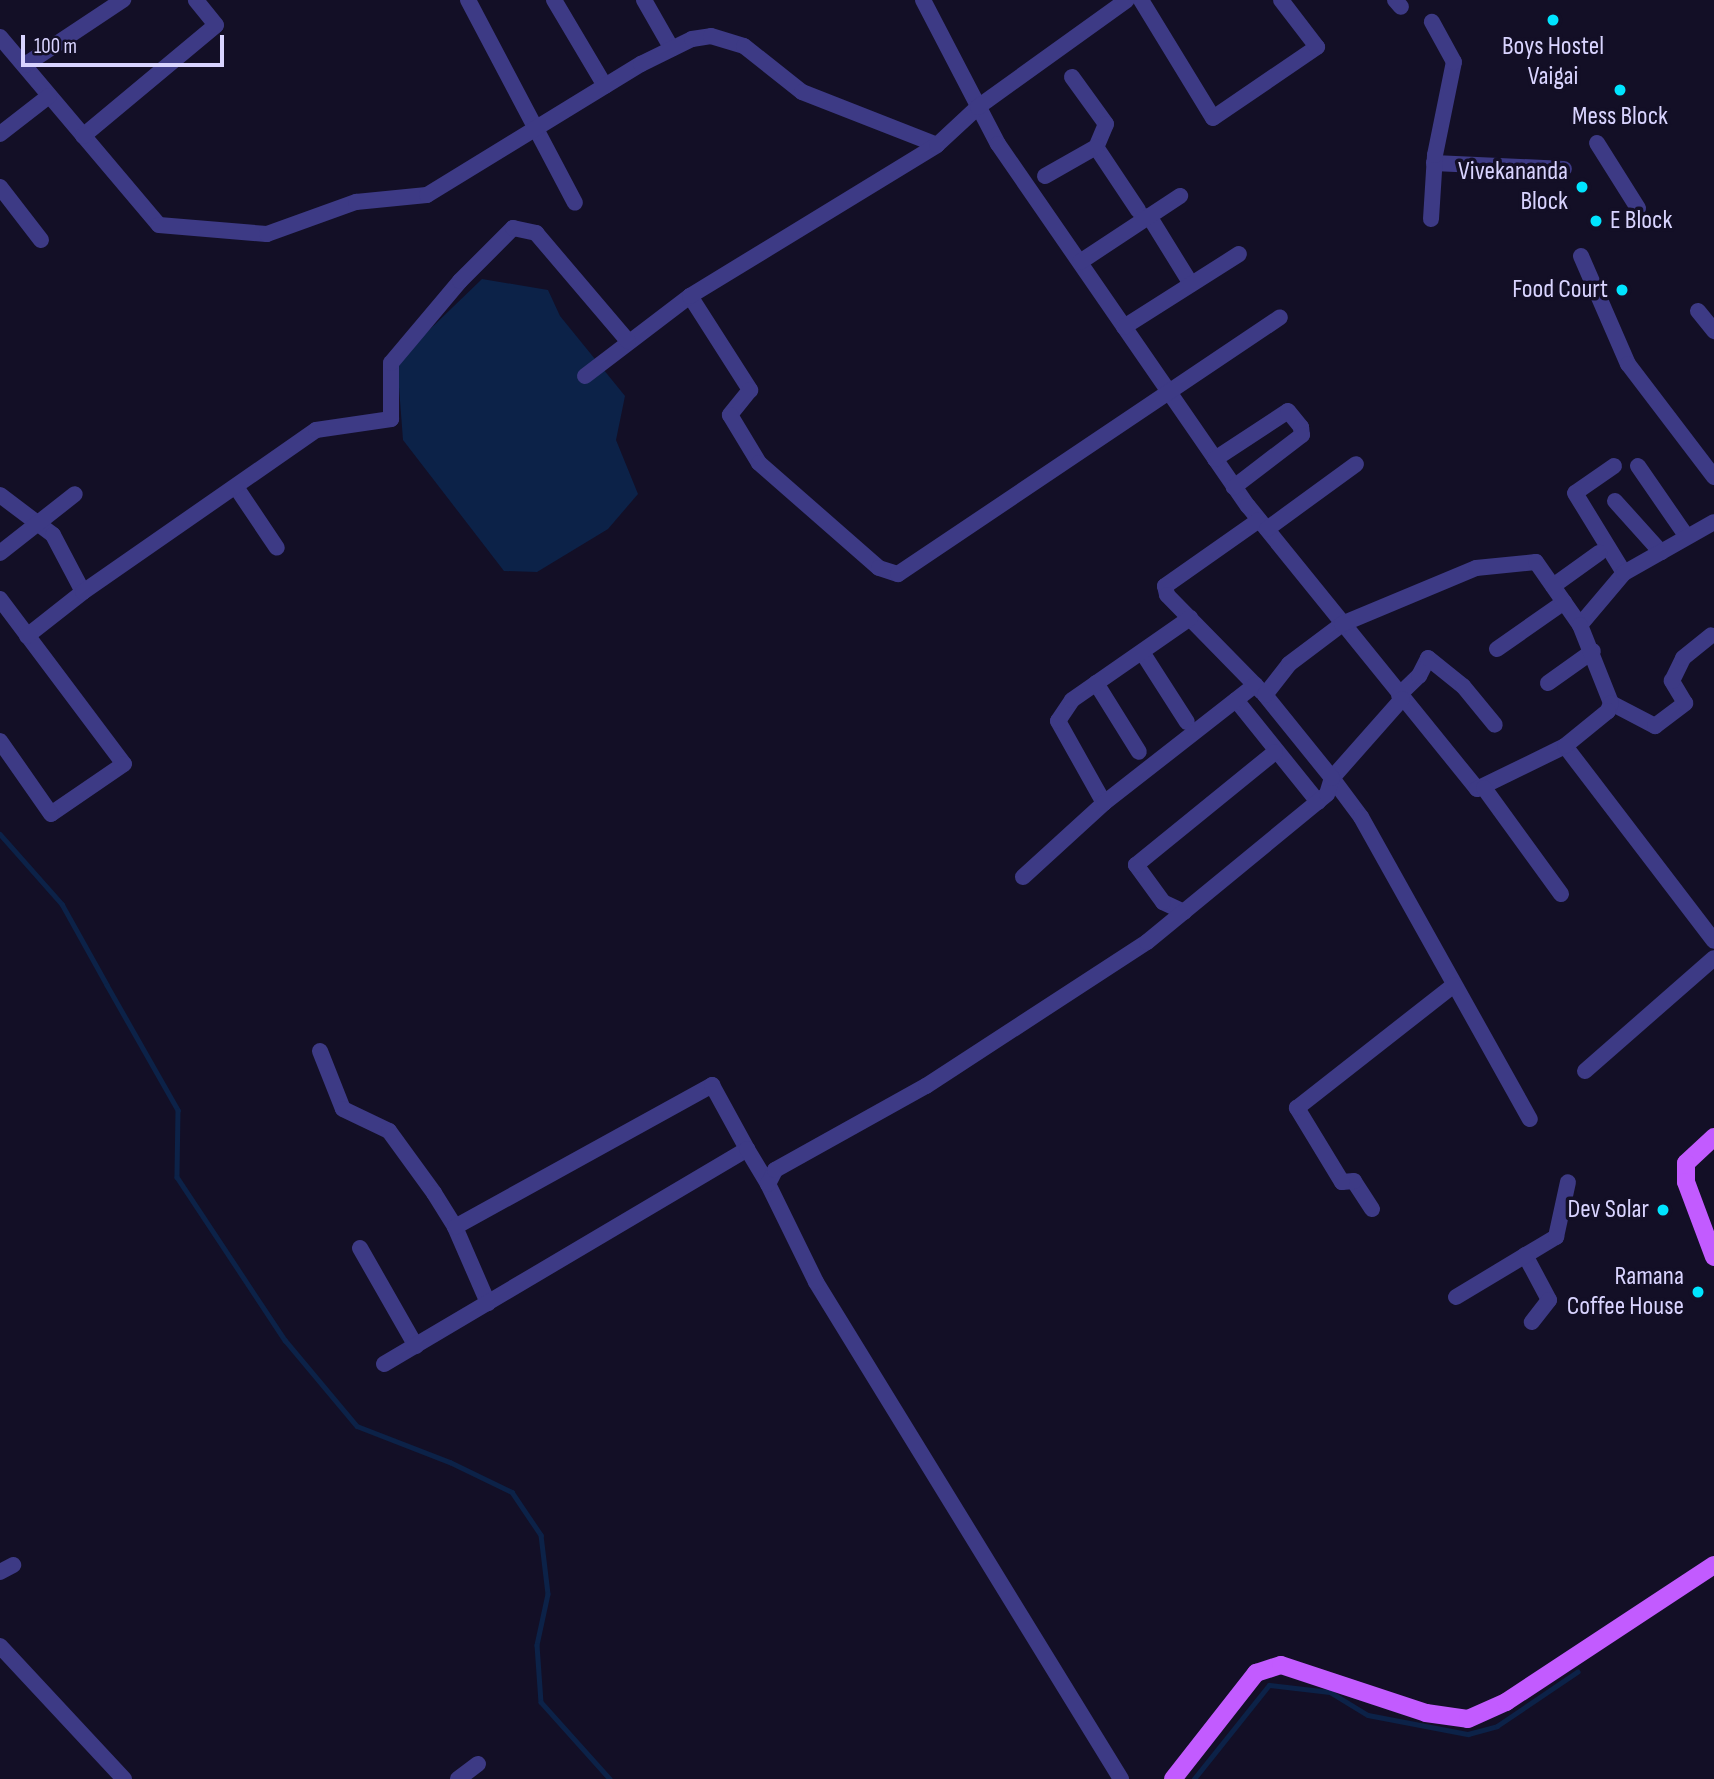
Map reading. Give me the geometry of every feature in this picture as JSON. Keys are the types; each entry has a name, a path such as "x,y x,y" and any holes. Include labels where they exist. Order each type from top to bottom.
{"main road":[{"path":"1714,1137 1686,1163 1686,1182 1714,1257"},
{"path":"1173,1779 1256,1673 1281,1665 1426,1713 1468,1719 1506,1702 1714,1565"}],"street":[{"path":"25,65 123,0"},
{"path":"83,135 216,26 196,0"},
{"path":"468,0 575,203"},
{"path":"554,0 605,86"},
{"path":"644,0 672,49"},
{"path":"941,0 925,5 978,107 1124,327 1263,524 1342,624 1477,789 1484,788 1565,747 1608,711 1611,703 1593,650 1580,625 1536,562 1476,568 1342,624 1260,690 1236,700 1104,803 1023,877"},
{"path":"585,376 690,296 937,145 978,107 1127,0"},
{"path":"1141,0 1213,118 1318,47 1281,0"},
{"path":"1431,219 1434,163 1454,62 1432,22"},
{"path":"0,37 159,225 267,234 356,202 427,195 605,86 692,39 731,40 802,92 937,145"},
{"path":"1045,176 1097,147 1106,124 1072,77"},
{"path":"0,134 49,96"},
{"path":"1597,143 1638,208"},
{"path":"1097,147 1191,284"},
{"path":"1434,163 1564,169"},
{"path":"0,187 41,240"},
{"path":"1080,262 1144,213 1180,196"},
{"path":"27,636 83,592 316,430 391,419 391,363 460,281 513,228 536,233 628,341"},
{"path":"1124,327 1239,254"},
{"path":"1581,256 1628,364 1714,477"},
{"path":"690,296 750,390 730,415 759,463 879,568 898,574 1280,317"},
{"path":"1698,311 1714,331"},
{"path":"1215,459 1287,411 1301,427 1302,435 1234,486"},
{"path":"1356,464 1165,586 1167,594 1260,690 1361,817 1530,1119"},
{"path":"1614,466 1575,494 1624,573"},
{"path":"1638,466 1687,537"},
{"path":"236,488 277,548"},
{"path":"0,553 75,494"},
{"path":"0,495 53,535 83,592"},
{"path":"1615,501 1661,552"},
{"path":"1580,625 1624,573 1714,522"},
{"path":"1553,586 1599,553"},
{"path":"0,598 124,764 51,814 0,741"},
{"path":"1497,649 1564,602"},
{"path":"1104,803 1058,721 1072,700 1190,618"},
{"path":"1611,703 1655,726 1685,703 1672,681 1683,658 1711,635"},
{"path":"1548,683 1593,650"},
{"path":"1142,652 1187,722"},
{"path":"768,1184 775,1170 926,1086 1147,942 1185,912 1327,794 1332,778 1419,676 1428,658 1463,686 1495,726"},
{"path":"1096,683 1139,752"},
{"path":"1236,700 1275,752 1318,802"},
{"path":"1565,747 1714,941"},
{"path":"1185,912 1163,902 1136,864 1275,752"},
{"path":"1484,788 1561,894"},
{"path":"1585,1071 1714,958"},
{"path":"1372,1209 1353,1181 1342,1182 1297,1108 1454,985"},
{"path":"320,1051 343,1109 389,1131 455,1227 488,1303"},
{"path":"455,1227 712,1085 768,1184 816,1282 1121,1779"},
{"path":"384,1364 747,1149"},
{"path":"1457,1297 1556,1237 1568,1182"},
{"path":"360,1248 415,1346"},
{"path":"1525,1255 1549,1300 1532,1322"},
{"path":"0,1647 124,1779"},
{"path":"458,1779 478,1764"}],"water":[{"path":"482,279 548,290 560,316 625,396 616,440 638,494 608,529 537,572 504,571 403,440 397,361"}],"waterway":[{"path":"0,834 62,904 178,1110 177,1177 285,1340 357,1426 450,1462 512,1492 541,1535 548,1594 537,1645 541,1702 610,1779"},
{"path":"1194,1779 1269,1685 1330,1692 1368,1715 1468,1734 1497,1726 1577,1672"}],"place":[{"name":"Boys Hostel Vaigai","path":"1553,20"},
{"name":"Mess Block","path":"1620,90"},
{"name":"Vivekananda Block","path":"1582,187"},
{"name":"E Block","path":"1596,221"},
{"name":"Food Court","path":"1622,290"},
{"name":"Dev Solar","path":"1663,1210"},
{"name":"Ramana Coffee House","path":"1698,1292"}]}
